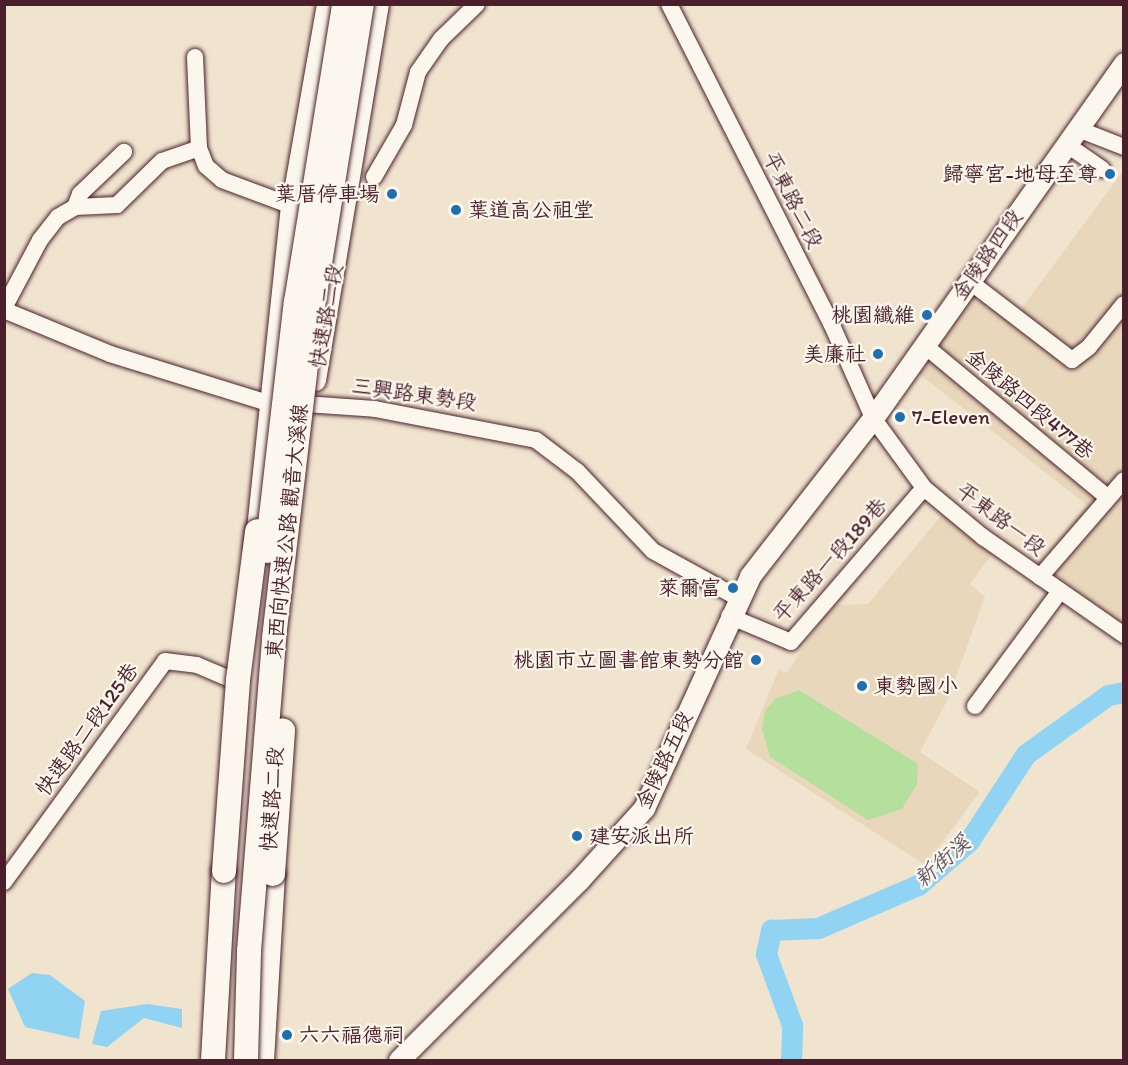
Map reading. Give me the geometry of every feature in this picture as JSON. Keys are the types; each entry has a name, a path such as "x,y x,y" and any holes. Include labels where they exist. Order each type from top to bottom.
{"highway":[{"name":"東西向快速公路 觀音大溪線","path":"246,1060 249,951 274,638 336,108 344,4"},
{"name":"東西向快速公路 觀音大溪線","path":"232,1060 254,677 294,314 336,108 362,4"},
{"path":"214,1060 224,871 238,680 293,244 336,108"},
{"path":"260,1060 290,619 345,164 336,108"}],"main road":[{"name":"快速路二段","path":"214,1060 221,1020 243,678 269,402 291,208 327,4"},
{"name":"快速路二段","path":"260,1060 255,1036 285,604 311,405 378,4"},
{"name":"金陵路四段","path":"873,418 1124,63"},
{"name":"金陵路五段","path":"399,1060 579,880 644,808 734,607 801,507 873,418"}],"street":[{"path":"374,177 404,124 418,72 441,39 477,4"},
{"name":"平東路二段","path":"669,4 831,322 873,418"},
{"path":"195,57 200,148 206,166 222,180 280,202"},
{"path":"1072,136 1124,147"},
{"path":"1072,136 1102,169"},
{"path":"4,309 40,240 58,217 75,207 117,205 162,161 200,148"},
{"path":"75,207 80,194 124,152"},
{"path":"969,281 1072,360 1089,347 1124,304"},
{"name":"三興路東勢段","path":"4,309 110,354 269,402 375,410 536,440 577,471 653,551 734,607"},
{"name":"金陵路四段477巷","path":"924,345 1108,498"},
{"name":"平東路一段","path":"873,418 924,488 1060,591 1120,628"},
{"path":"1040,576 1124,480"},
{"name":"平東路一段189巷","path":"734,607 791,642 924,488"},
{"path":"975,706 1060,591"},
{"name":"快速路二段125巷","path":"4,882 165,661 196,665 232,680"}],"shaded area":[{"path":"1123,171 1123,625 1038,562 1087,505 919,374 976,278 1021,309"},
{"name":"東勢國小","path":"944,512 993,553 970,584 985,597 948,699 920,752 980,792 925,865 746,749 779,669 787,673 831,605 868,604"}],"green space":[{"path":"799,690 918,764 917,784 902,809 868,820 770,757 762,729 765,711 775,699"}],"water":[{"path":"32,973 50,975 85,1001 79,1039 25,1027 8,989"},
{"path":"147,1004 182,1009 182,1028 144,1018 107,1047 92,1044 101,1011"}],"waterway":[{"name":"新街溪","path":"791,1060 792,1025 766,954 771,930 818,928 918,885 969,841 1026,754 1108,695 1124,692"}],"place":[{"name":"歸寧宮-地母至尊","path":"1110,174"},
{"name":"葉厝停車場","path":"392,194"},
{"name":"葉道高公祖堂","path":"456,210"},
{"name":"桃園纖維","path":"927,315"},
{"name":"美廉社","path":"878,354"},
{"name":"7-Eleven","path":"900,417"},
{"name":"萊爾富","path":"733,588"},
{"name":"桃園市立圖書館東勢分館","path":"756,660"},
{"name":"東勢國小","path":"862,686"},
{"name":"建安派出所","path":"577,836"},
{"name":"六六福德祠","path":"287,1035"}]}
